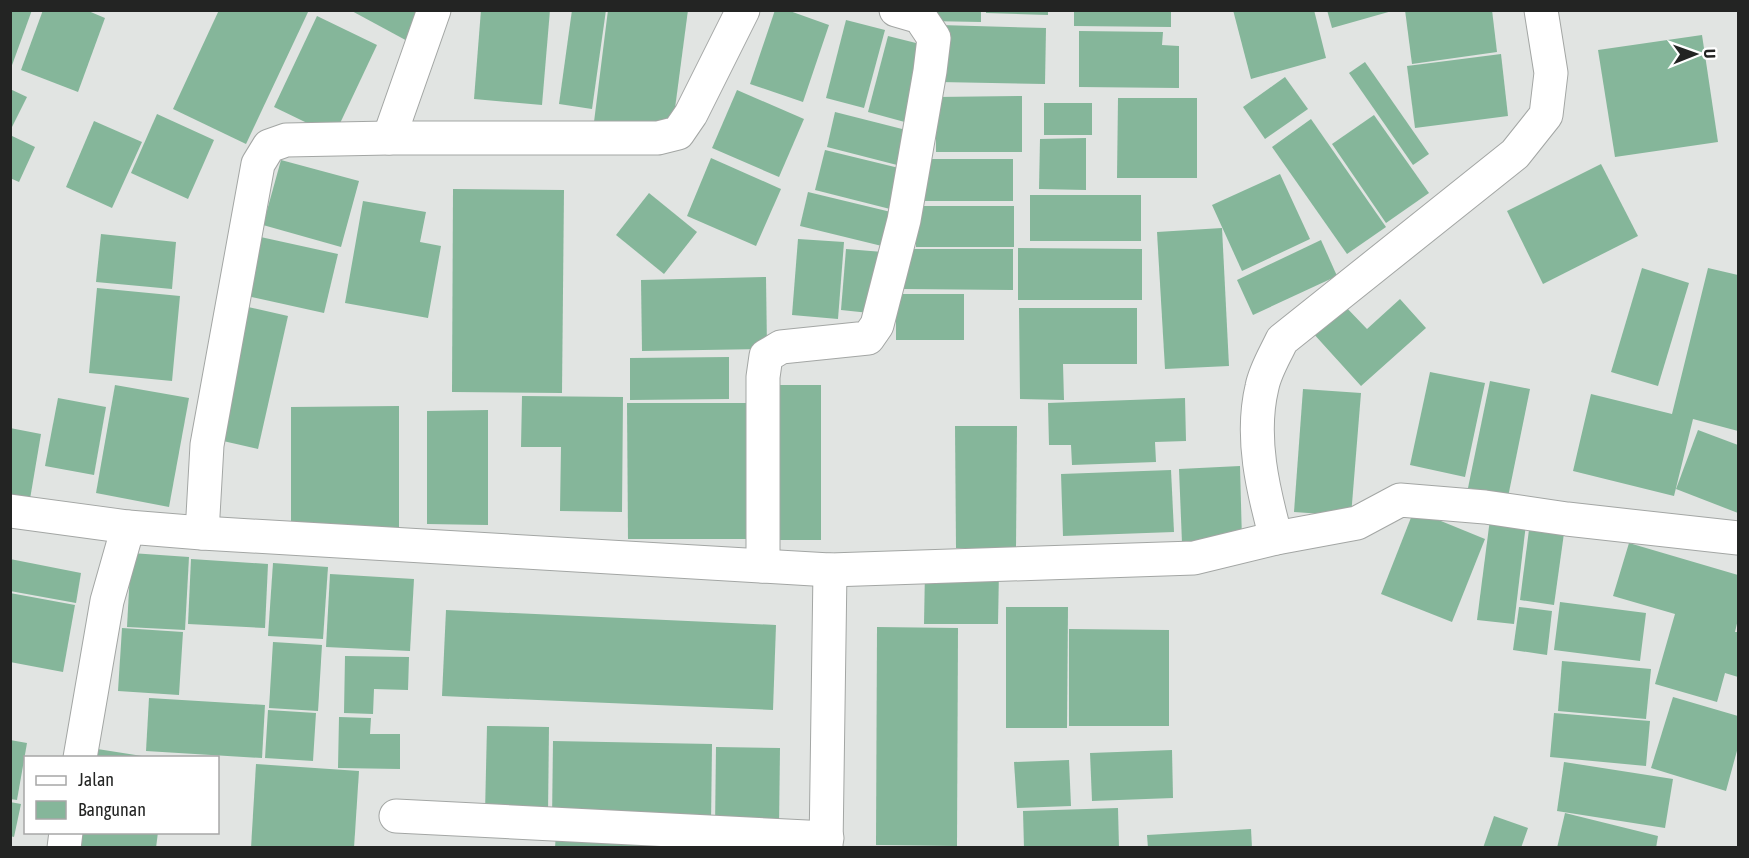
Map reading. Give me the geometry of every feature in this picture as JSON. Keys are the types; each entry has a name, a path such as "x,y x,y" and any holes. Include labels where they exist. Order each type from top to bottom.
{"street":[{"path":"389,138 434,10"},
{"path":"202,533 207,445 258,164 269,146 286,140 658,138 678,132 691,114 743,10"},
{"path":"763,566 763,377 766,356 781,347 867,338 877,325 904,220 934,38 920,17 896,10"},
{"path":"1276,538 1264,493 1256,421 1262,384 1282,340 1515,154 1540,123 1546,115 1551,73 1541,10"},
{"path":"10,511 128,527 202,533 830,570 1194,558 1276,538 1357,523 1400,500 1485,507 1567,519 1738,538"},
{"path":"80,756 107,601 128,527"},
{"path":"396,816 827,843 830,570"}],"building":[{"path":"10,10 32,10 11,68 10,68"},
{"path":"43,10 86,10 105,18 78,92 21,70"},
{"path":"219,10 309,10 246,144 173,109"},
{"path":"350,10 428,10 411,43"},
{"path":"481,10 550,10 542,105 474,99"},
{"path":"572,10 606,10 592,109 559,104"},
{"path":"608,10 688,10 672,131 594,122"},
{"path":"775,10 787,10 829,25 803,102 750,84"},
{"path":"927,10 981,10 981,22 927,21"},
{"path":"986,10 1048,10 1048,15 986,13"},
{"path":"1074,10 1171,10 1171,27 1074,26"},
{"path":"1233,10 1314,10 1326,58 1251,79"},
{"path":"1327,10 1391,10 1392,11 1332,28"},
{"path":"1405,10 1492,10 1497,52 1412,64"},
{"path":"317,16 377,45 334,136 274,107"},
{"path":"846,20 885,30 864,108 826,98"},
{"path":"940,25 1046,28 1045,84 939,82"},
{"path":"1079,31 1163,32 1162,45 1179,46 1179,88 1079,87"},
{"path":"1702,35 1718,142 1615,157 1598,50"},
{"path":"888,36 932,47 912,124 868,112"},
{"path":"1501,54 1508,116 1415,128 1407,66"},
{"path":"1365,62 1429,154 1413,165 1349,73"},
{"path":"1285,77 1308,109 1265,139 1243,107"},
{"path":"10,89 27,97 10,131"},
{"path":"737,90 804,119 779,177 712,148"},
{"path":"1022,96 1022,152 936,152 936,97"},
{"path":"1118,98 1197,98 1197,178 1117,178"},
{"path":"1044,103 1092,103 1092,135 1044,135"},
{"path":"835,112 910,131 901,166 827,147"},
{"path":"157,114 214,140 188,199 131,173"},
{"path":"1374,115 1429,193 1386,223 1332,144"},
{"path":"1311,119 1386,227 1347,254 1272,147"},
{"path":"94,121 142,142 112,208 66,187"},
{"path":"10,135 35,147 19,182 10,178"},
{"path":"1086,138 1086,190 1039,189 1040,139"},
{"path":"825,150 903,169 894,210 815,190"},
{"path":"711,158 781,189 756,246 687,216"},
{"path":"925,159 1013,159 1013,201 924,201"},
{"path":"281,160 359,181 341,247 263,225"},
{"path":"1601,164 1638,236 1543,284 1507,211"},
{"path":"1280,174 1310,239 1242,271 1212,205"},
{"path":"453,189 564,190 562,393 452,392"},
{"path":"808,192 895,213 886,247 800,226"},
{"path":"649,193 697,232 664,274 616,235"},
{"path":"1030,195 1141,195 1141,241 1030,241"},
{"path":"363,201 426,212 420,242 441,246 428,318 345,303"},
{"path":"916,206 1014,206 1014,247 916,247"},
{"path":"1222,228 1229,366 1165,369 1157,232"},
{"path":"101,234 176,242 172,289 96,282"},
{"path":"256,236 338,254 324,313 243,295"},
{"path":"798,239 844,242 838,319 792,315"},
{"path":"1321,240 1337,276 1253,315 1237,280"},
{"path":"1018,248 1142,249 1142,300 1018,300"},
{"path":"846,249 883,252 879,314 841,310"},
{"path":"903,249 1013,249 1013,290 903,289"},
{"path":"1642,268 1689,283 1658,386 1611,372"},
{"path":"1708,268 1738,275 1738,431 1693,419 1674,496 1573,471 1591,394 1672,414"},
{"path":"766,277 767,349 642,351 641,280"},
{"path":"97,288 180,296 172,381 89,373"},
{"path":"896,294 964,294 964,340 896,340"},
{"path":"1400,299 1426,328 1361,386 1312,332 1343,304 1367,329"},
{"path":"239,305 288,316 258,449 210,438"},
{"path":"1019,308 1137,308 1137,364 1063,364 1064,400 1020,399"},
{"path":"729,357 729,399 630,400 630,358"},
{"path":"1430,372 1485,383 1465,477 1410,465"},
{"path":"1490,381 1530,389 1508,497 1468,488"},
{"path":"115,385 189,398 169,507 96,493"},
{"path":"775,385 821,385 821,540 775,540"},
{"path":"1303,389 1361,393 1351,516 1294,512"},
{"path":"522,396 623,397 622,512 560,511 561,447 521,447"},
{"path":"58,398 106,407 94,475 45,466"},
{"path":"1185,398 1186,441 1155,442 1156,462 1072,465 1071,445 1049,445 1048,403"},
{"path":"627,403 754,403 754,539 628,539"},
{"path":"399,406 399,528 291,529 291,407"},
{"path":"488,410 488,525 427,524 427,411"},
{"path":"955,426 1017,426 1016,548 956,548"},
{"path":"10,428 41,434 30,499 10,496"},
{"path":"1698,430 1738,445 1738,513 1676,489"},
{"path":"1240,466 1242,541 1182,543 1179,469"},
{"path":"1171,470 1174,532 1063,536 1061,474"},
{"path":"1414,510 1485,539 1452,622 1381,594"},
{"path":"1490,519 1526,524 1514,624 1477,620"},
{"path":"1530,522 1565,526 1554,605 1520,600"},
{"path":"1629,543 1738,575 1738,619 1735,632 1738,632 1738,677 1725,673 1717,702 1655,684 1675,614 1613,596"},
{"path":"131,553 189,557 185,630 127,627"},
{"path":"10,559 81,573 76,603 10,591"},
{"path":"191,559 268,564 265,628 188,624"},
{"path":"273,563 328,567 323,639 268,636"},
{"path":"925,570 999,570 998,624 924,624"},
{"path":"330,574 414,579 410,651 326,647"},
{"path":"10,593 75,605 63,672 10,662"},
{"path":"1560,602 1646,613 1640,661 1554,650"},
{"path":"1006,607 1068,607 1067,728 1006,728"},
{"path":"1519,607 1552,611 1547,655 1513,650"},
{"path":"446,610 776,625 773,710 442,696"},
{"path":"877,627 958,628 957,846 876,845"},
{"path":"122,628 183,632 179,695 118,691"},
{"path":"1069,629 1169,630 1169,726 1069,726"},
{"path":"273,642 322,645 318,711 269,708"},
{"path":"345,656 409,657 408,690 374,689 373,714 344,713"},
{"path":"1562,661 1651,669 1646,719 1558,711"},
{"path":"1673,697 1738,716 1738,747 1726,791 1651,768"},
{"path":"149,698 265,705 262,758 146,751"},
{"path":"268,710 316,713 313,761 265,758"},
{"path":"1554,713 1650,721 1646,766 1550,757"},
{"path":"339,717 371,718 370,734 400,734 400,769 338,768"},
{"path":"487,726 549,727 548,814 485,813"},
{"path":"10,740 27,743 17,800 10,799"},
{"path":"553,741 712,744 711,825 552,822"},
{"path":"716,747 780,748 779,829 715,828"},
{"path":"91,748 142,756 90,756"},
{"path":"1172,750 1173,798 1092,801 1090,753"},
{"path":"1069,760 1071,806 1017,808 1014,762"},
{"path":"1564,762 1673,779 1665,828 1557,811"},
{"path":"256,764 359,771 354,848 251,848"},
{"path":"10,802 21,804 14,837 10,836"},
{"path":"1118,808 1119,848 1024,848 1023,811"},
{"path":"1565,813 1658,836 1656,848 1557,848"},
{"path":"1494,816 1528,828 1521,848 1483,848"},
{"path":"1251,829 1252,848 1148,848 1147,835"},
{"path":"556,833 698,848 555,848"},
{"path":"78,834 158,834 156,848 76,848"}]}
